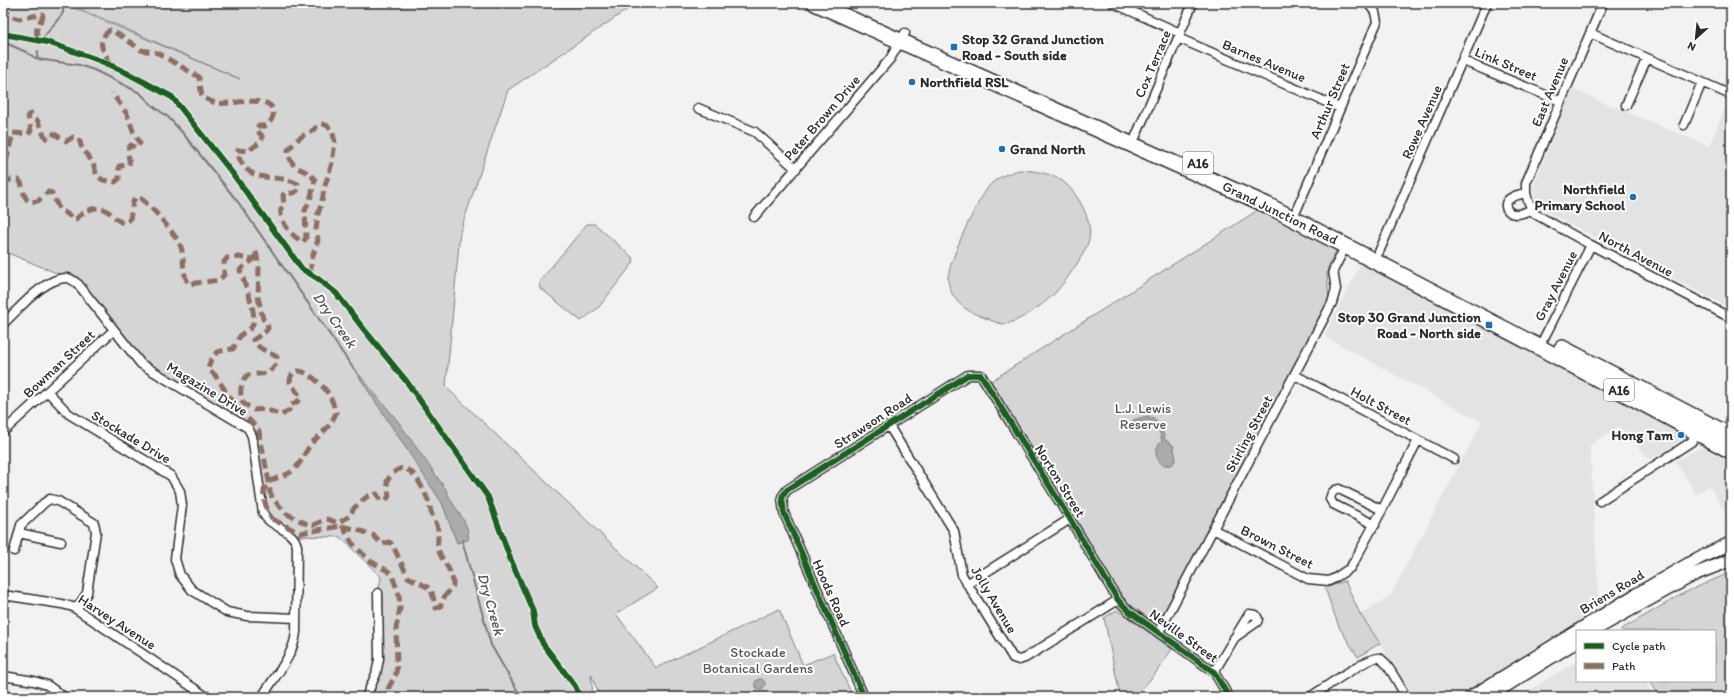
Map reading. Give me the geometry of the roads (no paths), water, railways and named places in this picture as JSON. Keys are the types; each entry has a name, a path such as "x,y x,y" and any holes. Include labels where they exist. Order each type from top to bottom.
{"highway":[{"name":"Grand Junction Road","path":"815,3 903,37 1134,140 1297,209 1348,241 1380,252 1430,284"},
{"name":"Grand Junction Road","path":"839,3 903,37"},
{"name":"Grand Junction Road","path":"1134,140 1267,205 1348,241 1701,427 1731,451"},
{"name":"Grand Junction Road","path":"1701,427 1731,436"}],"main road":[{"name":"Briens Road","path":"1578,630 1699,558 1731,543"},
{"name":"Briens Road","path":"1594,630 1695,574 1731,560"},
{"name":"Briens Road","path":"1471,697 1576,631"},
{"path":"1488,697 1576,642"}],"street":[{"name":"Barnes Avenue","path":"1113,3 1179,36 1340,108"},
{"name":"Cox Terrace","path":"1134,140 1193,3"},
{"name":"Arthur Street","path":"1297,209 1377,22 1375,12 1368,3"},
{"name":"Rowe Avenue","path":"1380,252 1464,61 1487,3"},
{"name":"East Avenue","path":"1528,201 1526,183 1603,3"},
{"path":"1590,33 1731,95"},
{"name":"Peter Brown Drive","path":"754,217 890,59 903,37"},
{"path":"1626,105 1647,58"},
{"name":"Link Street","path":"1464,61 1560,101"},
{"path":"1684,125 1702,82"},
{"path":"698,108 755,132 796,169"},
{"path":"1526,192 1510,198 1506,204 1506,208 1509,212 1516,214 1532,209"},
{"name":"North Avenue","path":"1528,201 1535,214 1731,318"},
{"name":"Stirling Street","path":"1159,632 1332,303 1336,289 1333,271 1348,241"},
{"name":"Gray Avenue","path":"1542,343 1591,245"},
{"name":"Magazine Drive","path":"3,324 47,283 53,280 67,278 78,284 141,364 242,424 250,431 263,513 267,519 292,536 296,542 296,637 293,648 262,697"},
{"name":"Bowman Street","path":"3,432 114,330"},
{"name":"Strawson Road","path":"782,497 787,490 968,375 981,375"},
{"name":"Norton Street","path":"981,375 1118,600"},
{"name":"Holt Street","path":"1295,375 1454,459"},
{"name":"Stockade Drive","path":"48,392 69,414 171,476 180,491 182,505 175,559 180,575 192,590 228,612 247,616 296,618"},
{"name":"Jolly Avenue","path":"888,426 954,531 959,566 967,584 1013,658 1019,660 1025,658 1118,600"},
{"path":"1600,501 1691,442 1701,427"},
{"name":"Brown Street","path":"1213,529 1295,574 1308,579 1320,581 1335,578 1350,568 1375,525 1418,440"},
{"path":"1375,525 1333,504 1330,499 1331,494 1334,490 1339,488 1382,510"},
{"name":"Hoods Road","path":"782,497 784,513 864,697"},
{"path":"14,551 21,525 44,503 50,500 58,501 94,523 96,532 87,593 76,609"},
{"path":"967,584 1070,519"},
{"path":"19,533 61,542"},
{"path":"366,697 376,674 379,659 378,593"},
{"name":"Harvey Avenue","path":"3,595 62,604 76,609 207,697"},
{"name":"Neville Street","path":"1118,600 1130,612 1214,672 1229,697"},
{"path":"1214,672 1234,638"},
{"path":"1310,697 1375,657 1379,658 1385,663 1406,697"},
{"path":"3,676 34,681 47,686 64,697"}],"waterway":[{"path":"43,38 63,13 63,3"},
{"name":"Dry Creek","path":"3,45 8,44 37,59 79,65 94,70 140,93 153,106 168,117 238,202 353,368"},
{"name":"Dry Creek","path":"37,59 38,51"},
{"name":"Dry Creek","path":"462,540 491,645 521,697"}],"place":[{"name":"Stop 32 Grand Junction Road - South side","path":"954,47"},
{"name":"Northfield RSL","path":"912,82"},
{"name":"Grand North","path":"1002,149"},
{"name":"Northfield Primary School","path":"1633,197"},
{"name":"Stop 30 Grand Junction Road - North side","path":"1489,325"},
{"name":"Hong Tam","path":"1681,435"}],"park label":[{"name":"L.J. Lewis Reserve","path":"1143,416"},
{"name":"Stockade Botanical Gardens","path":"758,660"}]}
